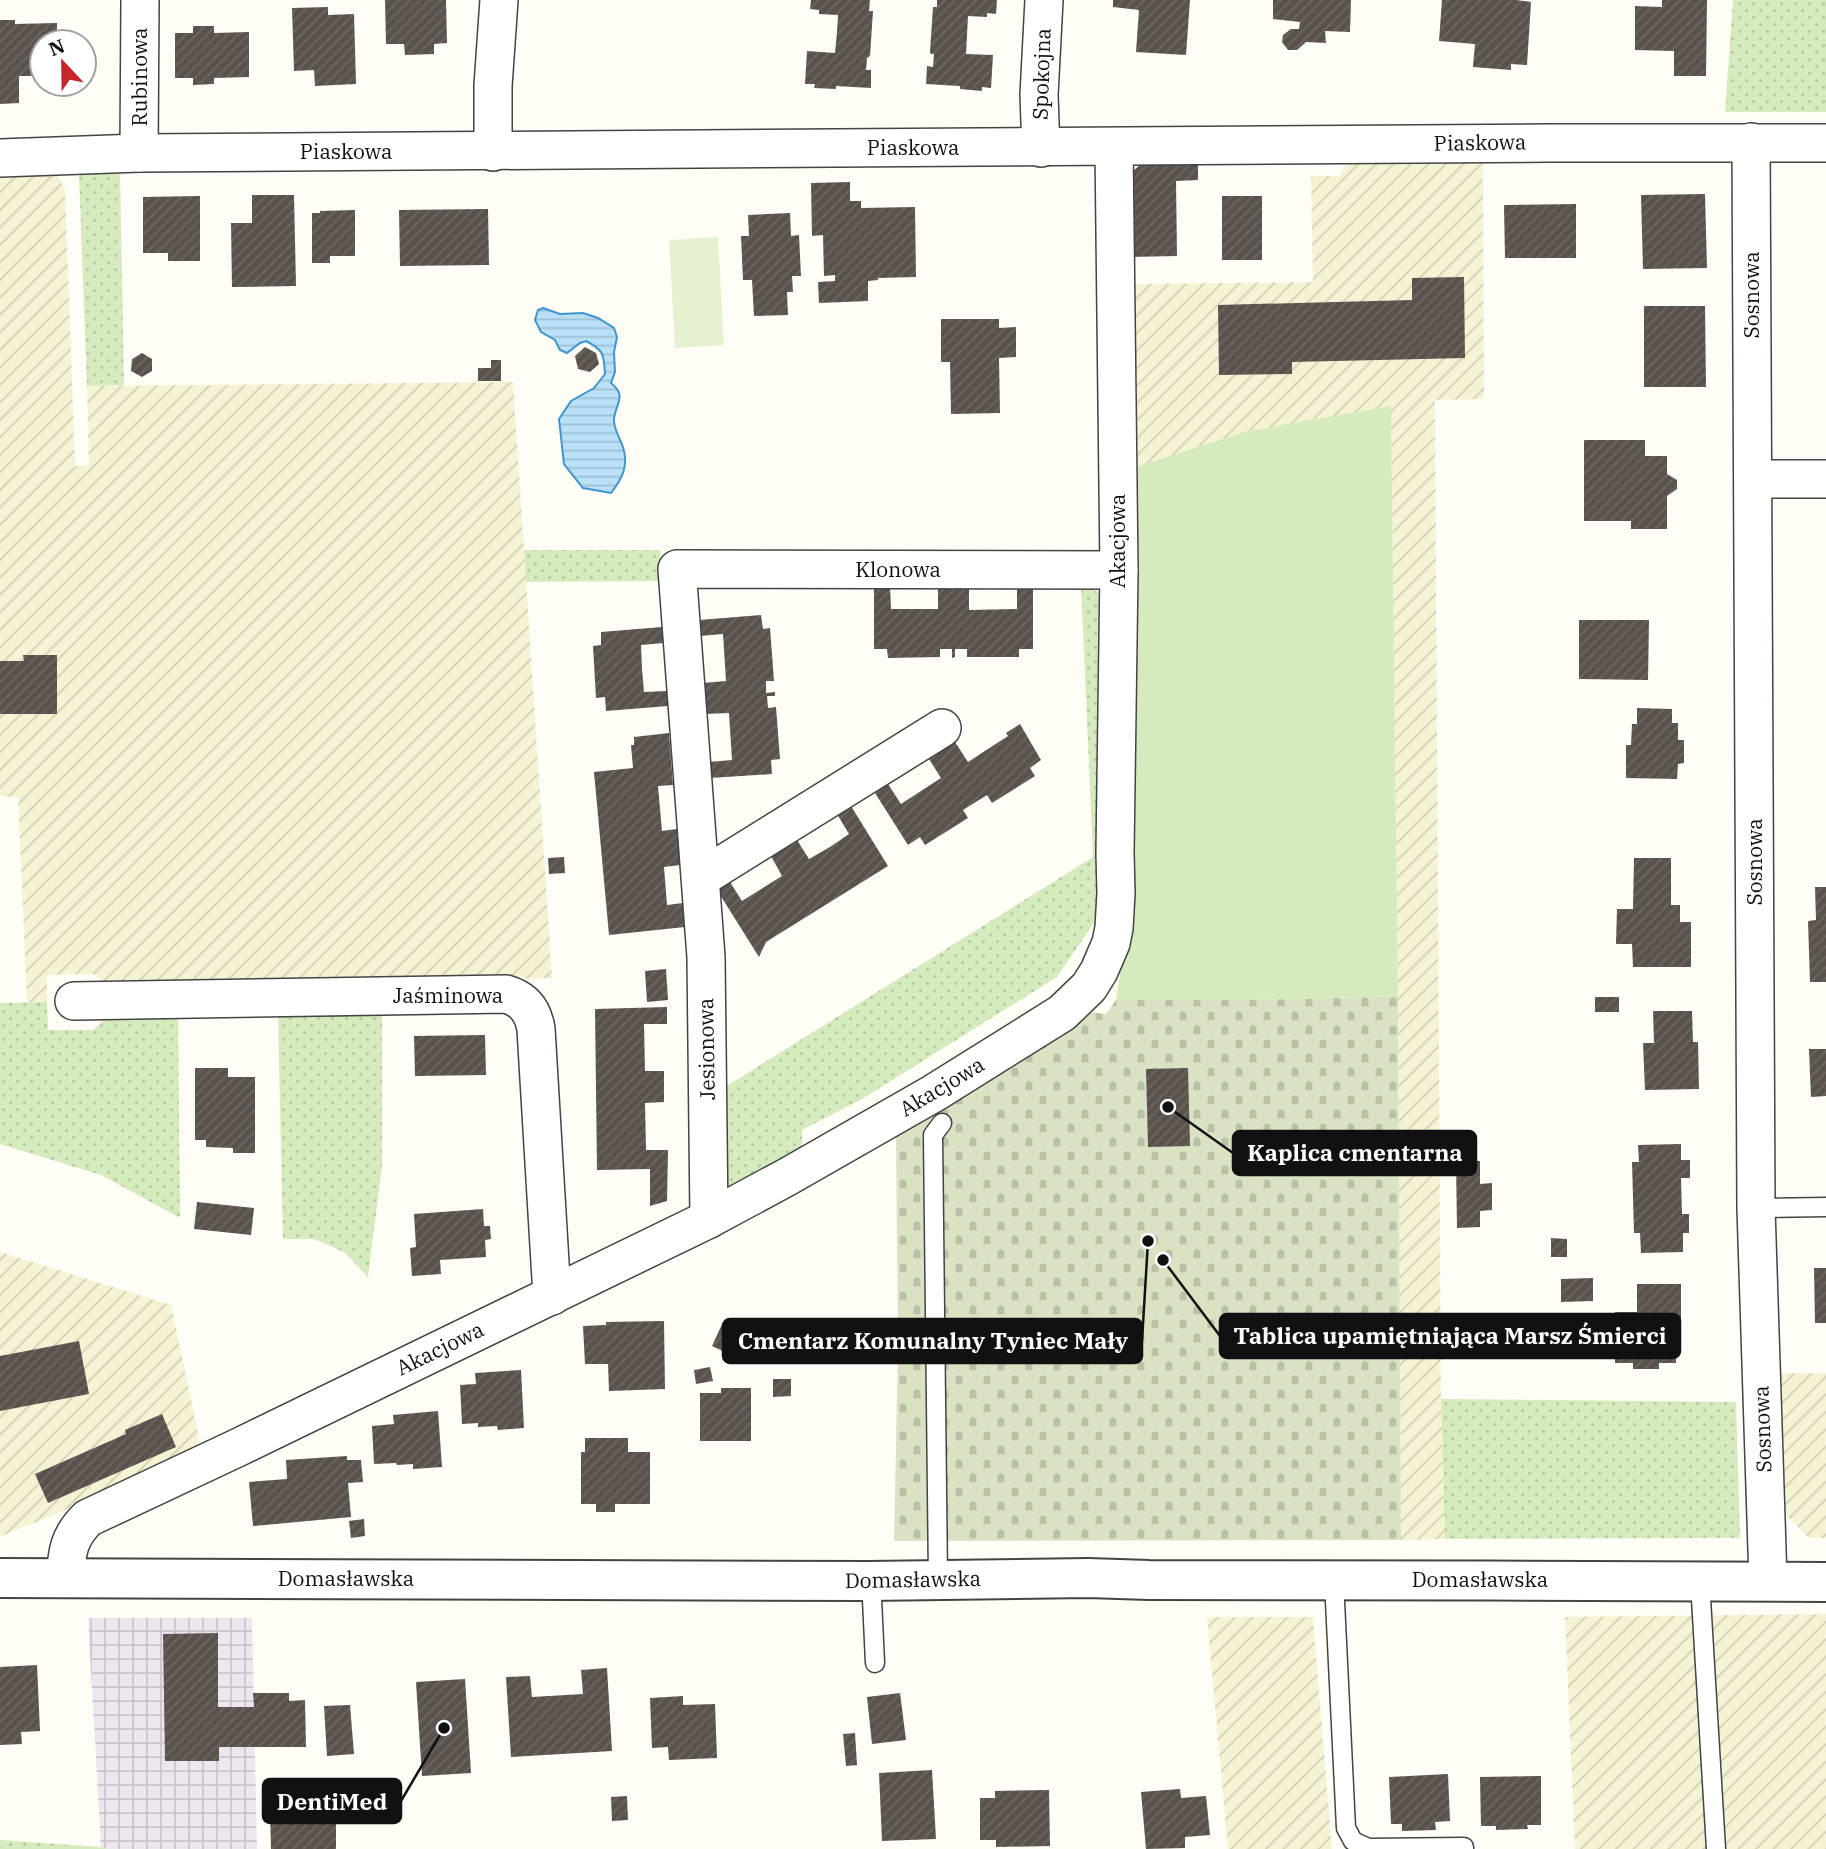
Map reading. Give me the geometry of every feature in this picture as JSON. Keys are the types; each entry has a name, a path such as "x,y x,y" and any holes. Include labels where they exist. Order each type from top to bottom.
{"street":[{"name":"Rubinowa","path":"139,153 141,0"},
{"path":"493,152 492,86 499,0"},
{"name":"Spokojna","path":"1041,148 1039,95 1044,0"},
{"name":"Sosnowa","path":"1751,142 1756,1208 1769,1581"},
{"name":"Piaskowa","path":"0,158 139,153 1826,143"},
{"name":"Akacjowa","path":"66,1578 66,1557 73,1536 88,1518 709,1219 922,1100 1050,1021 1089,987 1106,957 1112,936 1116,893 1119,570 1114,147"},
{"path":"1753,479 1826,479"},
{"name":"Klonowa","path":"677,569 1119,570"},
{"name":"Jesionowa","path":"677,569 706,957 709,1219"},
{"path":"701,878 942,728"},
{"name":"Jaśminowa","path":"74,1001 506,994 515,997 529,1009 536,1029 552,1296"},
{"name":"Domasławska","path":"0,1578 869,1581 1088,1578 1826,1582"}],"lane":[{"path":"938,1580 933,1135 942,1123"},
{"path":"1756,1208 1826,1207"},
{"path":"869,1581 875,1663"},
{"path":"1334,1581 1346,1828 1353,1841 1368,1848 1464,1849"},
{"path":"1699,1582 1716,1849"}],"shaded area":[{"path":"1483,160 1484,399 1435,400 1441,1399 1445,1539 1401,1540 1391,407 1247,431 1129,469 1129,284 1313,282 1311,176 1339,176 1349,161"},
{"path":"55,171 65,189 75,466 89,465 87,386 513,382 552,978 106,985 93,974 47,975 47,1002 27,1002 18,797 0,796 0,172"},
{"path":"0,1252 171,1305 197,1428 199,1454 0,1537"},
{"path":"1781,1373 1826,1373 1826,1538 1809,1538 1786,1515"},
{"path":"1826,1614 1826,1849 1575,1849 1565,1617"},
{"path":"1207,1617 1313,1617 1332,1849 1228,1849"},
{"path":"88,1618 252,1618 257,1849 101,1847"}],"green space":[{"path":"1733,0 1826,0 1826,112 1725,112"},
{"path":"120,172 124,385 87,386 79,173"},
{"path":"718,237 724,345 675,348 669,240"},
{"path":"1391,406 1398,996 1116,1000 1130,911 1129,469 1247,431"},
{"path":"524,550 660,550 662,581 526,582"},
{"path":"1081,583 1101,594 1107,893 1096,920 1057,977 862,1099 802,1130 802,1157 736,1192 726,1183 725,1087 1093,857"},
{"path":"1398,996 1401,1540 894,1541 898,1350 896,1132 1080,1011 1106,1014 1116,1000"},
{"path":"47,1002 48,1030 93,1030 107,1017 178,1016 180,1218 101,1175 0,1144 0,1003"},
{"path":"382,1014 382,1166 368,1277 344,1252 314,1239 283,1239 278,1016"},
{"path":"1441,1399 1736,1402 1740,1538 1445,1539"},
{"path":"0,1840 101,1847 109,1849 0,1849"}],"water":[{"path":"543,308 560,314 583,313 614,328 617,337 614,352 615,372 611,383 620,397 614,422 623,447 625,466 611,493 583,488 564,464 559,419 571,401 594,388 605,374 603,358 600,350 586,341 567,353 560,350 555,340 541,332 535,320 538,310"}],"building":[{"path":"385,0 446,0 447,43 434,44 434,54 405,55 404,44 386,44"},
{"path":"811,0 870,0 869,11 873,11 870,56 867,58 866,70 871,70 871,88 814,88 815,84 805,84 807,51 835,53 837,32 838,15 819,14 819,10 810,9"},
{"path":"937,0 997,0 996,14 987,13 987,17 968,16 966,54 993,55 991,88 982,87 982,91 960,89 960,86 926,84 927,66 933,67 934,54 930,52 933,7 937,7"},
{"path":"1113,0 1190,0 1186,55 1136,52 1139,10 1113,7"},
{"path":"1273,0 1351,0 1350,32 1325,31 1326,43 1306,42 1297,50 1288,50 1282,42 1283,35 1291,29 1299,29 1300,22 1273,19"},
{"path":"1442,0 1531,2 1527,65 1511,64 1511,70 1473,67 1475,44 1439,41"},
{"path":"1662,0 1707,0 1706,76 1674,76 1674,51 1635,50 1635,6 1662,7"},
{"path":"328,7 328,15 354,14 356,84 315,86 314,70 294,71 292,8"},
{"path":"0,20 15,20 15,24 57,23 57,28 28,28 28,76 19,76 19,103 0,104"},
{"path":"193,26 214,26 214,33 249,32 249,77 214,78 214,84 193,85 193,78 175,78 175,33 193,33"},
{"path":"1198,159 1198,180 1176,181 1177,256 1129,257 1128,175 1146,160"},
{"path":"850,182 850,201 861,201 861,208 915,207 916,277 878,278 868,281 868,301 819,303 818,282 835,281 835,275 824,276 823,235 812,236 811,183"},
{"path":"1705,194 1707,268 1643,269 1641,195"},
{"path":"252,195 294,195 296,286 232,287 231,223 252,223"},
{"path":"200,196 200,261 168,261 168,253 143,253 143,197"},
{"path":"1222,196 1262,196 1262,260 1222,260"},
{"path":"1576,204 1576,258 1505,258 1504,205"},
{"path":"488,209 489,265 400,266 399,210"},
{"path":"355,210 355,256 330,256 330,263 312,263 312,213"},
{"path":"790,213 791,236 799,235 801,276 792,276 793,292 787,292 788,315 754,316 752,280 743,280 741,236 749,236 748,215"},
{"path":"1464,277 1465,358 1292,362 1292,374 1219,375 1218,305 1412,300 1412,278"},
{"path":"1644,306 1705,306 1706,387 1644,387"},
{"path":"941,319 999,319 999,328 1016,327 1016,357 999,358 1000,413 951,414 950,362 941,362"},
{"path":"585,347 596,353 599,364 590,372 578,369 575,356"},
{"path":"142,353 152,359 152,371 142,377 131,371 132,359"},
{"path":"491,360 501,360 501,381 478,381 478,368 491,368"},
{"path":"1584,440 1645,440 1645,456 1667,456 1667,474 1677,480 1677,489 1667,496 1667,529 1631,529 1631,521 1584,521"},
{"path":"874,586 890,586 891,609 938,609 938,586 969,586 969,610 1017,609 1017,586 1033,587 1033,649 1019,649 1019,657 967,657 967,649 955,649 955,657 952,658 952,649 940,649 940,657 888,658 887,649 874,649"},
{"path":"761,615 763,629 770,628 774,681 766,681 766,693 775,692 775,696 767,696 768,708 776,707 780,759 771,760 772,774 710,778 709,762 732,760 729,713 705,714 703,683 726,681 723,634 700,636 699,620"},
{"path":"1579,620 1649,620 1648,680 1579,679"},
{"path":"662,627 664,643 641,645 642,669 644,692 667,691 668,706 606,711 605,697 596,698 593,646 601,645 601,632"},
{"path":"23,655 57,655 57,714 0,714 0,661 24,661"},
{"path":"1637,708 1672,709 1672,723 1678,723 1678,740 1684,740 1684,763 1678,764 1677,779 1626,778 1626,745 1631,745 1632,724 1637,724"},
{"path":"1020,724 1041,760 1030,768 1035,776 992,803 987,795 963,810 968,818 925,845 920,837 908,845 875,793 888,784 901,804 941,778 929,759 955,742 968,762 1008,736 1006,733"},
{"path":"669,733 673,785 658,786 662,831 677,829 680,865 664,867 667,905 683,903 685,927 609,935 594,772 633,768 631,745 634,745 634,737"},
{"path":"851,806 888,866 766,942 759,957 717,890 730,882 742,901 782,876 771,856 797,840 809,859 830,847 849,834 837,814"},
{"path":"564,857 565,873 549,874 548,858"},
{"path":"1634,858 1671,858 1671,905 1680,905 1680,922 1691,922 1691,967 1633,967 1632,944 1616,944 1617,909 1633,909"},
{"path":"1815,887 1826,887 1826,982 1810,982 1808,921 1816,920"},
{"path":"666,969 668,1000 647,1002 645,971"},
{"path":"1595,997 1619,997 1619,1012 1595,1012"},
{"path":"667,1007 667,1024 644,1024 645,1071 664,1071 664,1102 645,1103 646,1150 668,1150 667,1201 650,1206 650,1169 597,1170 595,1009"},
{"path":"1653,1011 1692,1011 1693,1042 1698,1042 1699,1089 1645,1090 1643,1043 1654,1043"},
{"path":"485,1035 486,1075 415,1076 414,1036"},
{"path":"1809,1049 1826,1049 1826,1096 1811,1097"},
{"path":"195,1068 228,1068 228,1077 255,1077 255,1153 233,1153 233,1148 206,1147 206,1140 195,1140"},
{"path":"1188,1068 1190,1146 1148,1147 1146,1069"},
{"path":"1681,1144 1681,1160 1690,1160 1690,1178 1681,1178 1682,1214 1689,1214 1689,1233 1683,1233 1683,1252 1641,1253 1640,1233 1634,1233 1632,1162 1639,1162 1638,1145"},
{"path":"1456,1161 1480,1161 1480,1184 1492,1183 1492,1210 1480,1211 1480,1227 1457,1228"},
{"path":"197,1202 254,1208 251,1235 194,1229"},
{"path":"483,1209 484,1226 490,1226 491,1239 485,1240 486,1257 440,1260 441,1274 412,1276 410,1248 416,1247 414,1214"},
{"path":"1551,1238 1567,1239 1567,1257 1551,1257"},
{"path":"1814,1268 1826,1268 1826,1323 1815,1323"},
{"path":"1593,1278 1593,1301 1561,1302 1561,1279"},
{"path":"1637,1284 1681,1284 1681,1329 1676,1329 1676,1363 1659,1363 1659,1369 1633,1369 1633,1363 1615,1363 1615,1312 1637,1312"},
{"path":"664,1321 665,1389 609,1391 608,1364 585,1364 583,1326 606,1325 606,1322"},
{"path":"723,1322 740,1330 729,1354 712,1346"},
{"path":"79,1341 89,1394 0,1411 0,1356"},
{"path":"710,1367 713,1381 696,1384 694,1370"},
{"path":"521,1370 524,1428 498,1430 497,1426 462,1424 460,1385 476,1384 475,1373"},
{"path":"773,1379 791,1379 791,1396 773,1397"},
{"path":"721,1388 751,1388 751,1441 700,1441 700,1393 721,1393"},
{"path":"438,1411 442,1467 413,1469 413,1464 374,1464 372,1426 394,1424 393,1415"},
{"path":"162,1414 176,1447 48,1503 35,1474 126,1434 125,1430"},
{"path":"585,1438 628,1438 628,1452 650,1452 650,1504 615,1504 615,1512 596,1512 596,1504 581,1504 581,1452 585,1452"},
{"path":"347,1456 347,1460 361,1460 363,1482 348,1483 351,1517 253,1526 249,1482 287,1479 286,1460"},
{"path":"364,1519 365,1536 351,1538 349,1521"},
{"path":"218,1633 218,1707 254,1707 253,1693 289,1693 289,1701 305,1700 306,1747 219,1747 219,1761 165,1761 163,1634"},
{"path":"37,1665 40,1731 21,1732 22,1744 0,1745 0,1667"},
{"path":"607,1668 612,1751 511,1757 506,1677 530,1676 532,1697 583,1694 581,1670"},
{"path":"465,1679 471,1773 422,1776 416,1682"},
{"path":"900,1693 906,1740 872,1744 867,1697"},
{"path":"683,1696 683,1705 715,1704 717,1758 669,1760 668,1747 652,1748 650,1698"},
{"path":"350,1705 354,1754 327,1756 324,1706"},
{"path":"855,1733 857,1765 846,1766 843,1734"},
{"path":"932,1770 936,1839 882,1841 879,1773"},
{"path":"1448,1774 1450,1821 1435,1822 1436,1830 1402,1831 1402,1824 1391,1824 1389,1777"},
{"path":"1541,1776 1541,1825 1527,1825 1528,1829 1496,1830 1496,1826 1481,1826 1480,1777"},
{"path":"1180,1789 1181,1798 1206,1796 1210,1835 1185,1837 1185,1848 1146,1849 1141,1792"},
{"path":"1049,1790 1050,1846 996,1847 996,1840 980,1840 980,1798 995,1798 995,1791"},
{"path":"627,1796 628,1820 612,1821 611,1797"},
{"path":"336,1808 336,1849 271,1849 270,1809"}],"place":[{"name":"Kaplica cmentarna","path":"1168,1107"},
{"name":"Cmentarz Komunalny Tyniec Mały","path":"1148,1241"},
{"name":"Tablica upamiętniająca Marsz Śmierci","path":"1163,1260"},
{"name":"DentiMed","path":"444,1728"}]}
